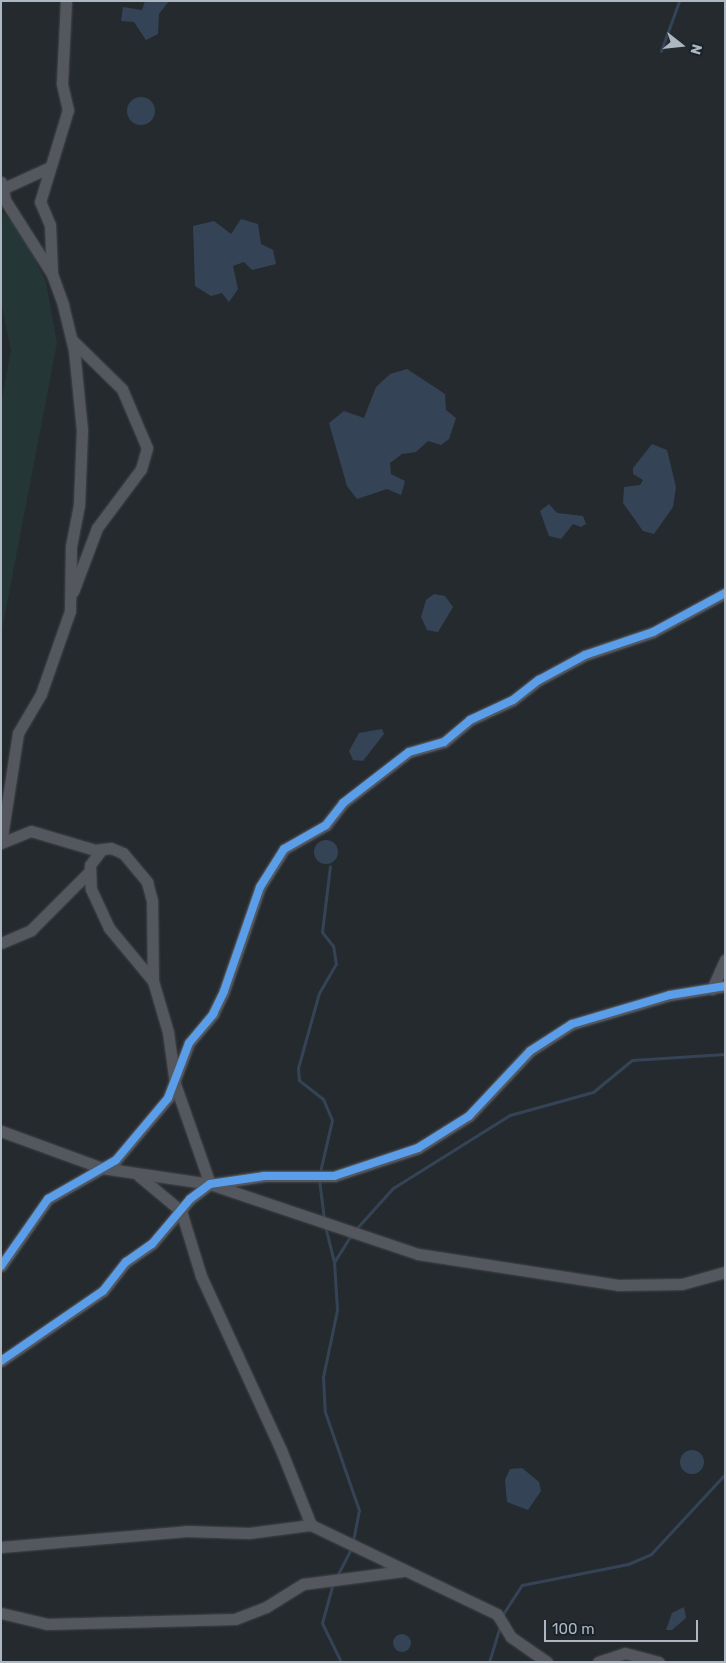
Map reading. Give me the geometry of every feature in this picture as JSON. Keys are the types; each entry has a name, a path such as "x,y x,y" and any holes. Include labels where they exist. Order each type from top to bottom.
{"street":[{"path":"66,1 62,83 68,110 40,202 50,225 52,274 71,339 82,430 79,505 70,546 72,596"},
{"path":"2,189 50,166"},
{"path":"1,182 2,189 52,274"},
{"path":"1,843 18,733 41,694 58,651 72,596 97,528 141,469 147,448 122,389 71,339"},
{"path":"1,1266 48,1199 102,1168 131,1146 175,1084 189,1043 213,1014 224,991 260,887 284,849 326,826 343,802 409,752 444,742 470,720 513,700 533,683 585,655 653,632 725,594"},
{"path":"1,843 31,831 124,853 147,882 152,901 153,981 168,1032 175,1084 210,1184"},
{"path":"1,943 31,930 48,916 88,873 102,849"},
{"path":"88,873 109,928 153,981"},
{"path":"710,989 725,960"},
{"path":"1,1361 103,1291 126,1262 152,1244 181,1211 210,1184 264,1176 334,1176 418,1148 469,1116 530,1051 572,1024 670,995 725,986"},
{"path":"710,989 725,991"},
{"path":"1,1131 102,1168 210,1184 418,1254 618,1285 682,1284 725,1272"},
{"path":"133,1173 153,1183 181,1211 201,1276 281,1450 311,1526"},
{"path":"1,1547 186,1531 249,1533 311,1526 497,1614 511,1637 547,1662"},
{"path":"1,1613 47,1624 234,1619 266,1607 303,1584 404,1571"},
{"path":"598,1662 625,1653 659,1662"}],"shaded area":[{"path":"1,211 22,232 46,282 57,343 1,635 1,403 11,351 1,302"}],"water":[{"path":"145,1 169,1 159,14 158,34 146,40 134,22 121,21 123,7 142,10"},
{"path":"141,97 151,101 155,111 151,121 141,125 131,121 127,111 131,101"},
{"path":"241,219 258,224 261,244 273,250 276,264 252,270 244,262 233,266 238,289 229,302 222,293 211,296 195,286 193,226 214,221 231,234"},
{"path":"407,369 445,394 446,410 456,418 449,439 441,445 428,441 416,452 402,454 390,463 391,474 405,481 401,495 387,489 357,499 347,486 329,423 344,411 364,418 376,387 390,374"},
{"path":"652,444 667,450 676,487 673,507 654,534 643,531 623,503 624,487 640,485 643,480 633,474 633,468"},
{"path":"549,504 557,513 583,516 586,524 581,527 573,524 561,539 549,536 540,511"},
{"path":"434,594 445,596 453,607 438,632 427,630 421,617 426,600"},
{"path":"382,729 384,734 363,761 353,760 349,751 359,733"},
{"path":"326,840 335,843 338,852 335,861 326,864 317,861 314,852 317,843"},
{"path":"692,1450 697,1451 703,1457 703,1467 697,1473 692,1474 687,1473 681,1467 680,1462 681,1457 687,1451"},
{"path":"522,1468 539,1482 541,1491 528,1510 507,1502 505,1480 510,1469"},
{"path":"684,1607 686,1618 672,1630 666,1630 672,1613"},
{"path":"402,1634 408,1637 411,1643 408,1649 402,1652 396,1649 393,1643 396,1637"}],"waterway":[{"path":"661,51 679,1"},
{"path":"320,1172 332,1120 323,1099 299,1080 298,1068 319,993 336,964 333,946 322,932 330,866"},
{"path":"355,1230 393,1188 510,1115 593,1092 632,1060 725,1054"},
{"path":"319,1179 324,1219"},
{"path":"325,1226 334,1262"},
{"path":"351,1235 334,1262 337,1310 323,1377 325,1412 359,1510 353,1542"},
{"path":"501,1617 522,1585 628,1564 651,1554 725,1474"},
{"path":"337,1576 351,1548"},
{"path":"333,1583 322,1623 341,1662"},
{"path":"489,1662 500,1626"}],"cycle path":[{"path":"1,1266 48,1199 116,1160 168,1098 189,1043 213,1014 224,991 260,887 284,849 326,825 343,803 409,752 444,742 470,720 513,700 539,680 585,655 653,632 725,593"},
{"path":"1,1361 103,1291 126,1262 152,1244 190,1199 210,1184 264,1176 334,1176 418,1148 469,1116 530,1051 572,1024 670,995 725,986"}]}
